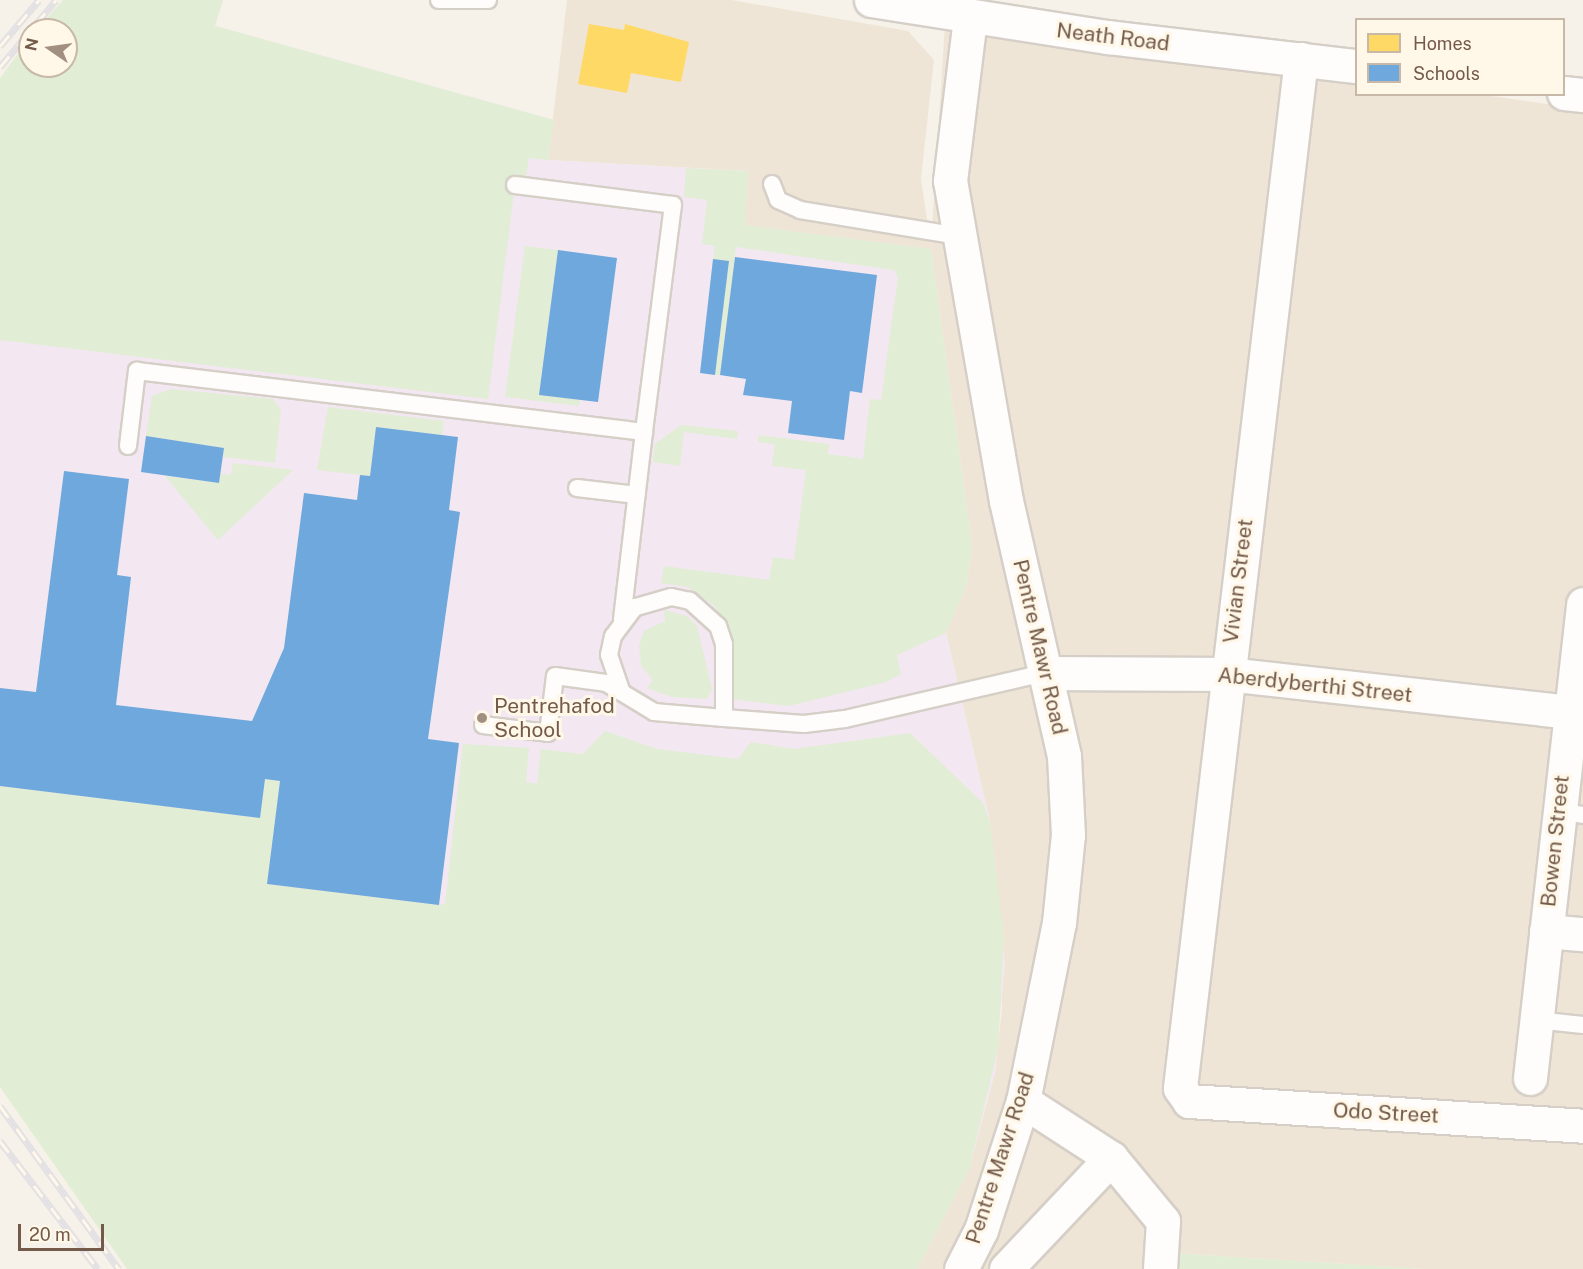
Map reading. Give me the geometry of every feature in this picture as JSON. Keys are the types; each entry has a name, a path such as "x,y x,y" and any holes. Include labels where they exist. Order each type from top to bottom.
{"street":[{"name":"Neath Road","path":"871,0 970,18 1355,66"},
{"name":"Pentre Mawr Road","path":"961,1269 981,1230 1023,1101 1059,923 1068,835 1064,756 1006,501 950,181 970,18"},
{"name":"Vivian Street","path":"1189,1101 1180,1088 1301,59"},
{"path":"1565,93 1583,96"},
{"name":"Bowen Street","path":"1530,1078 1546,931 1570,813 1583,604"},
{"name":"Aberdyberthi Street","path":"1046,673 1227,674 1575,712"},
{"path":"1546,931 1583,934"},
{"path":"1023,1101 1111,1158 1163,1221 1160,1269"},
{"name":"Odo Street","path":"1189,1101 1583,1126"},
{"path":"1006,1269 1111,1158"}],"lane":[{"path":"440,0 488,0"},
{"path":"772,184 778,200 800,210 959,236"},
{"path":"515,185 673,205 622,620 609,655 621,690"},
{"path":"128,446 137,371 644,432"},
{"path":"577,488 637,495"},
{"path":"622,620 636,607 672,597 706,611 724,644 724,718"},
{"path":"483,726 548,733 555,676 621,690 654,712 804,724 845,719 1046,673"},
{"path":"1536,1020 1583,1025"}],"shaded area":[{"name":"Pentrehafod School","path":"223,0 215,26 554,120 548,160 748,171 744,225 931,249 972,545 967,584 946,633 990,822 1005,963 995,1072 969,1169 917,1269 0,993 0,126 53,78 78,78 78,61"},
{"path":"567,0 732,0 908,31 934,60 921,179 931,245 945,23 1355,78 1355,96 1491,96 1583,109 1583,1269 1424,1269 1171,1253 1169,1269 917,1269 969,1169 995,1072 1002,1008 990,822 946,633 967,584 972,545 931,250 744,225 748,171 548,160"}],"green space":[{"path":"63,0 223,0 215,26 554,120 548,160 529,158 526,177 516,176 488,399 0,340 0,78 18,54 18,78 78,78 78,18 47,18"},
{"path":"686,168 748,171 745,225 931,249 972,545 967,584 946,633 897,655 901,674 886,682 789,706 730,699 726,625 715,606 688,587 661,583 664,566 769,580 773,557 794,560 806,470 772,466 775,444 758,442 759,435 829,444 828,454 863,459 870,399 881,400 898,277 894,270 736,247 720,375 715,375 729,262 713,259 715,246 702,244 707,200 684,197"},
{"path":"525,246 558,250 539,394 580,400 579,406 505,397"},
{"path":"171,389 273,399 281,410 275,463 223,457 224,448 146,436 152,396"},
{"path":"328,407 444,421 442,435 376,427 370,476 317,470"},
{"path":"681,425 738,431 737,439 684,432 680,466 653,462 655,444"},
{"path":"233,463 293,470 218,540 165,476 219,483 221,474 231,475"},
{"path":"664,610 687,616 697,626 712,689 707,699 672,697 647,688 653,681 641,665 639,646 644,631 665,621"},
{"path":"605,731 657,749 738,759 751,742 794,749 910,733 983,803 990,822 1004,937 998,1049 969,1169 917,1269 127,1269 0,1087 0,786 260,818 265,779 280,781 267,884 439,905 445,904 463,744 529,748 526,782 537,784 541,749 583,754"},
{"path":"1171,1253 1424,1269 1169,1269"}],"building: Homes":[{"path":"589,24 624,30 625,24 689,42 681,82 631,73 627,93 578,84"}],"building: Schools":[{"path":"558,250 617,258 598,402 539,395"},
{"path":"735,257 877,275 862,393 850,391 844,440 788,433 792,401 743,395 746,379 720,375"},
{"path":"713,259 729,261 715,375 700,373"},
{"path":"376,427 458,437 449,510 460,512 428,739 459,743 439,905 267,884 280,781 265,779 260,818 0,786 0,688 36,692 64,471 129,479 117,575 131,577 116,705 252,721 284,648 304,493 357,500 360,475 370,476"},
{"path":"146,436 224,448 219,483 141,472"}],"railway":[{"path":"0,46 39,0"},
{"path":"0,67 56,0"},
{"path":"0,1106 119,1269"},
{"path":"0,1141 98,1269"}],"place":[{"name":"Pentrehafod School","path":"482,718"}]}
